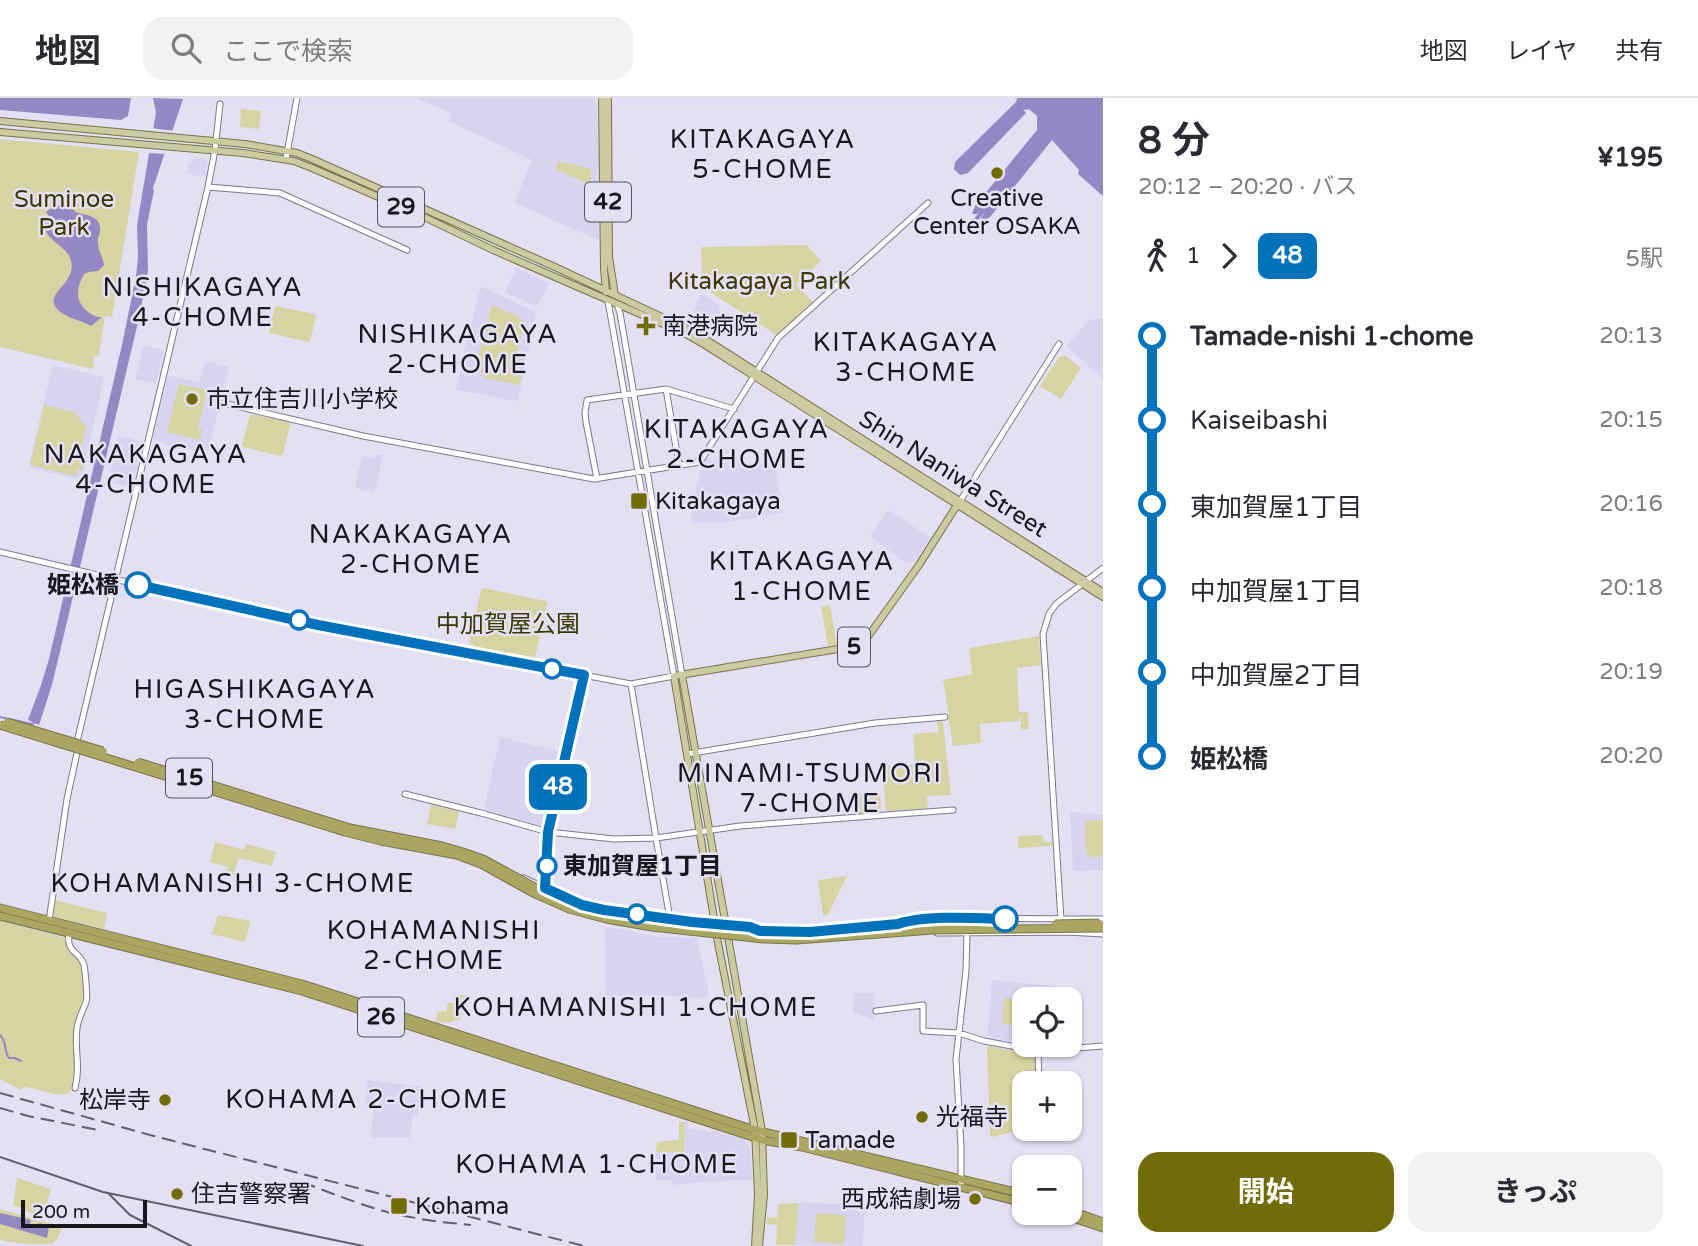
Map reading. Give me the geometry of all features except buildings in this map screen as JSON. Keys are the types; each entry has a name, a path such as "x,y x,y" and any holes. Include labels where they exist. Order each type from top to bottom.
{"highway":[{"name":"15","path":"0,723 350,828 463,852 483,859 544,892 576,906 599,912 633,919 783,935 945,923"},
{"name":"15","path":"0,723 345,832 457,855 481,864 557,904 616,921 783,940 1103,923"},
{"name":"26","path":"0,908 48,924"},
{"name":"26","path":"0,916 48,924 302,984 759,1134 961,1183 1012,1192"},
{"name":"15","path":"750,927 825,929 903,922 1103,923"},
{"name":"26","path":"961,1183 1012,1199"},
{"path":"1082,1215 1103,1222"},
{"path":"1082,1221 1103,1228"}],"main road":[{"name":"42","path":"602,98 608,300"},
{"name":"42","path":"608,98 609,265 617,304"},
{"name":"Shin Naniwa Street","path":"0,121 245,144 312,159 695,332 755,374"},
{"name":"Shin Naniwa Street","path":"0,132 287,155 705,345 1103,592"},
{"name":"5","path":"674,676 862,645 919,565 958,503"},
{"name":"Shin Naniwa Street","path":"1084,582 1103,597"},
{"path":"682,675 759,1134 764,1195 757,1246"},
{"path":"674,676 717,936 759,1134"}],"street":[{"path":"287,155 298,98"},
{"path":"48,924 77,742 208,187 220,104"},
{"path":"208,187 280,194 407,250"},
{"path":"223,403 363,436 597,479 700,462 778,338 928,203"},
{"path":"0,552 318,625 631,684 674,676 608,300"},
{"path":"617,304 682,675"},
{"path":"958,503 1059,345"},
{"path":"597,479 584,413 587,400 666,389 734,409"},
{"path":"666,389 680,465"},
{"path":"1061,920 1043,634 1052,610 1059,602 1103,568"},
{"path":"545,888 548,832 584,675"},
{"path":"631,684 670,919"},
{"path":"687,754 875,723 945,717"},
{"path":"404,794 548,832 614,839 656,838 740,826 953,810"},
{"path":"365,839 456,856 481,866 543,899"},
{"path":"512,871 567,899 593,908 750,927 760,931 810,932 910,921 968,918 1103,923"},
{"path":"961,1183 956,1059 966,971 968,918"},
{"path":"603,920 684,933 786,943 894,934 1103,934"},
{"path":"69,929 69,947 82,960 88,996 77,1024 79,1065 75,1088"},
{"path":"876,1011 923,1004 923,1031 959,1033 1012,1046"},
{"path":"1082,1048 1103,1046"}],"shaded area":[{"path":"0,98 131,98 128,116 121,120 0,110"},
{"path":"153,98 183,99 153,188 147,224 148,271 139,318 52,685 39,725 28,720 49,659 136,276 137,225 156,112"},
{"path":"415,98 595,98 598,191 568,178 598,193 599,240 514,203 532,160 448,121 451,113"},
{"path":"1017,98 1103,98 1103,196 1078,174 1079,170 1052,140 990,217 981,222 985,212 977,221 974,219 981,209 977,214 972,214 975,206 1037,130 1037,116 1029,109 1023,109 1026,113 968,173 960,175 954,169 955,162"},
{"path":"193,157 204,158 208,163 205,177 187,174"},
{"path":"56,205 91,217 100,225 98,245 104,265 98,271 84,274 78,293 80,302 87,311 102,317 91,326 64,315 54,303 54,298 72,269 69,255 48,235 42,222 48,215 46,212"},
{"path":"516,268 549,283 538,305 505,292"},
{"path":"482,287 536,313 516,401 456,388"},
{"path":"700,294 721,306 718,311 725,316 712,335 691,322"},
{"path":"1103,318 1103,379 1066,346 1089,320"},
{"path":"143,346 164,350 156,384 135,379"},
{"name":"市立住吉川小学校","path":"205,361 229,367 208,452 206,454 154,440 167,378 171,376 199,382"},
{"path":"54,365 104,379 88,454 82,477 79,479 30,468 29,465"},
{"path":"119,436 143,442 132,487 108,482"},
{"path":"724,448 748,463 747,466 774,461 783,513 722,523 693,523 690,513 702,465 707,458 714,462"},
{"path":"377,454 383,455 375,491 356,488 362,456 375,459"},
{"path":"888,510 931,538 915,562 906,563 870,536"},
{"path":"500,737 562,752 546,827 484,808"},
{"path":"1070,812 1103,815 1103,870 1073,871"},
{"path":"607,927 658,937 697,938 709,994 704,998 608,996"},
{"path":"994,980 1061,987 1012,987 1012,1041 987,1036"},
{"path":"854,993 874,993 874,1020 853,1013"},
{"path":"368,1080 425,1087 418,1115 413,1115 410,1138 370,1138 374,1106 364,1105"},
{"path":"688,1121 688,1129 713,1130 743,1139 750,1148 753,1180 672,1185 672,1180 656,1180 656,1152 684,1152 685,1122"},
{"path":"799,1203 865,1204 863,1246 795,1245"},
{"path":"0,1213 31,1220 30,1224 49,1226 47,1238 0,1224"}],"green space":[{"path":"241,109 261,111 259,129 240,127"},
{"name":"Suminoe Park","path":"0,139 139,152 112,317 105,316 99,355 94,356 93,369 0,347"},
{"path":"559,161 591,169 591,185 555,169"},
{"name":"Kitakagaya Park","path":"807,245 821,261 796,285 814,303 778,336 707,290 710,286 702,281 703,247"},
{"path":"492,305 524,321 517,356 525,358 519,385 485,378 476,365"},
{"path":"275,306 316,316 310,341 269,332"},
{"path":"1066,356 1081,368 1061,399 1040,386 1059,357"},
{"path":"179,384 207,390 198,428 202,429 200,440 167,432"},
{"path":"44,405 75,412 86,427 81,451 86,452 82,470 78,469 76,476 30,465"},
{"path":"250,414 289,422 283,454 280,456 243,447"},
{"name":"中加賀屋公園","path":"483,588 546,601 535,658 473,649 474,644 469,643"},
{"path":"830,605 837,645 828,646 821,607"},
{"path":"1039,636 1041,665 1017,668 1019,712 1028,712 1029,729 1021,729 1020,714 1019,721 980,724 981,743 953,746 943,680 972,674 969,648"},
{"path":"937,720 943,722 951,795 927,796 928,808 888,811 882,766 915,764 913,734 938,732"},
{"path":"880,793 880,812 857,814 855,795"},
{"path":"431,805 459,811 455,829 427,824"},
{"path":"1103,820 1103,856 1090,857 1086,853 1085,821"},
{"path":"1043,835 1044,842 1053,842 1053,846 1018,848 1018,836"},
{"path":"215,842 244,850 246,844 276,852 272,866 239,858 233,875 226,873 228,867 210,862"},
{"path":"847,876 828,915 823,916 819,880"},
{"path":"54,900 107,913 104,929 51,916"},
{"path":"218,915 251,921 245,942 212,934"},
{"path":"0,921 65,938 68,948 81,965 85,1000 75,1025 76,1069 69,1093 57,1094 23,1087 21,1090 0,1079"},
{"path":"454,994 466,997 461,1019 436,1022 438,1011 446,1012 448,1003 453,1003"},
{"path":"1004,998 1012,999 1012,1025 1002,1024"},
{"path":"987,1047 1012,1051 1012,1057 1035,1057 1036,1071 1012,1071 1012,1132 992,1137 990,1136"},
{"path":"679,1122 685,1122 684,1152 656,1152 657,1142 679,1140"},
{"path":"17,1178 51,1189 43,1217 13,1206"},
{"path":"799,1203 795,1245 776,1245 777,1225 767,1224 767,1217 777,1218 778,1204"},
{"path":"0,1209 62,1227 58,1238 53,1243 42,1244 0,1240"},
{"path":"816,1213 846,1215 844,1244 814,1242"}],"pier":[{"path":"149,128 177,131 168,154 146,153"}],"waterway":[{"path":"0,717 34,723"},
{"path":"0,1035 9,1058 21,1061"}],"tram line":[{"path":"0,1157 103,1192 363,1246"},
{"path":"109,1194 130,1215 191,1246"}],"railway":[{"path":"0,1093 150,1135 584,1246"},
{"path":"0,1108 98,1130"},
{"path":"302,1182 387,1212 430,1221 471,1225"}],"bus line":[{"name":"48","path":"138,585 318,625 584,675 548,832 545,888 582,905 788,933 910,921 1005,919"}],"place":[{"name":"Creative Center OSAKA","path":"997,173"},
{"name":"南港病院","path":"646,326"},
{"name":"市立住吉川小学校","path":"192,399"},
{"name":"Kitakagaya","path":"639,501"},
{"name":"姫松橋","path":"138,585"},
{"name":"東加賀屋1丁目","path":"547,866"},
{"name":"松岸寺","path":"165,1100"},
{"name":"光福寺","path":"922,1117"},
{"name":"Tamade","path":"789,1140"},
{"name":"住吉警察署","path":"177,1194"},
{"name":"西成結劇場","path":"975,1199"},
{"name":"Kohama","path":"399,1206"}],"district":[{"name":"KITAKAGAYA 5-CHOME","path":"763,154"},
{"name":"NISHIKAGAYA 4-CHOME","path":"203,302"},
{"name":"NISHIKAGAYA 2-CHOME","path":"458,349"},
{"name":"KITAKAGAYA 3-CHOME","path":"906,357"},
{"name":"KITAKAGAYA 2-CHOME","path":"737,444"},
{"name":"NAKAKAGAYA 4-CHOME","path":"146,469"},
{"name":"NAKAKAGAYA 2-CHOME","path":"411,548"},
{"name":"KITAKAGAYA 1-CHOME","path":"802,576"},
{"name":"HIGASHIKAGAYA 3-CHOME","path":"255,704"},
{"name":"MINAMI-TSUMORI 7-CHOME","path":"810,788"},
{"name":"KOHAMANISHI 3-CHOME","path":"233,883"},
{"name":"KOHAMANISHI 2-CHOME","path":"434,945"},
{"name":"KOHAMANISHI 1-CHOME","path":"636,1007"},
{"name":"KOHAMA 2-CHOME","path":"367,1099"},
{"name":"KOHAMA 1-CHOME","path":"597,1164"}]}
